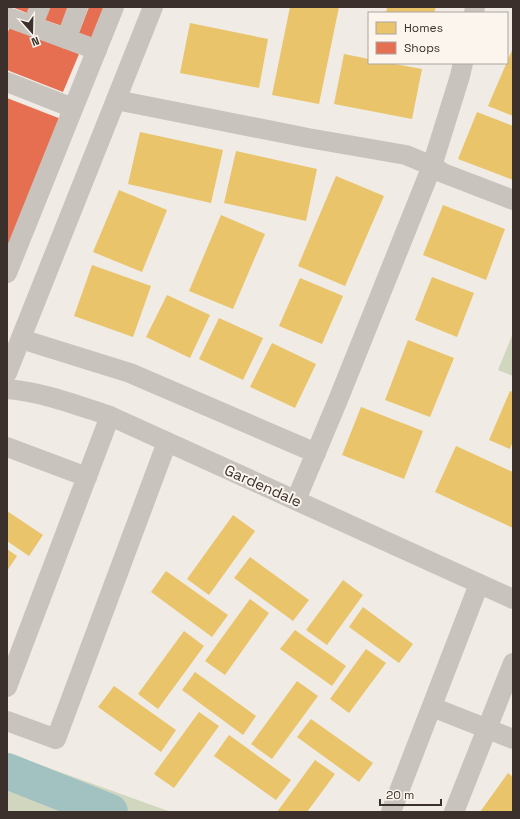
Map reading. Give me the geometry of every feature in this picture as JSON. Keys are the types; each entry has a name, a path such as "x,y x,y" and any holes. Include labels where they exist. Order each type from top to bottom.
{"street":[{"path":"32,26 40,7"},
{"path":"66,38 78,7"},
{"path":"7,273 114,7"},
{"path":"7,374 153,7"},
{"path":"7,17 97,50"},
{"path":"296,500 432,166 463,64"},
{"path":"7,82 73,108"},
{"path":"116,100 308,138 406,155 432,166 443,173 513,200"},
{"path":"21,339 130,373 316,452"},
{"name":"Gardendale","path":"7,389 50,396 110,416 513,599"},
{"path":"7,687 110,416"},
{"path":"7,721 56,739 167,442"},
{"path":"7,447 87,477"},
{"path":"391,812 479,584"},
{"path":"454,812 513,663"},
{"path":"432,707 513,739"}],"green space":[{"path":"513,333 513,376 498,370"},
{"path":"7,753 171,812 7,812"}],"building: Homes":[{"path":"290,7 339,7 319,104 272,95"},
{"path":"387,7 436,7 434,12 386,12"},
{"path":"190,23 268,39 259,88 180,73"},
{"path":"513,48 513,116 488,106 506,64 508,64 508,60"},
{"path":"344,54 368,59 368,64 394,64 422,69 412,119 334,104"},
{"path":"477,112 513,126 513,180 458,159"},
{"path":"140,132 223,150 211,203 128,184"},
{"path":"236,151 317,169 306,221 224,203"},
{"path":"336,176 384,196 345,286 298,266"},
{"path":"119,190 167,210 142,272 93,252"},
{"path":"443,205 505,229 486,280 423,255"},
{"path":"221,215 265,234 233,309 189,291"},
{"path":"92,265 151,286 133,337 74,316"},
{"path":"432,277 474,293 457,337 415,320"},
{"path":"300,278 343,296 322,344 279,326"},
{"path":"167,295 210,315 190,358 146,337"},
{"path":"219,318 263,338 243,380 199,359"},
{"path":"408,340 454,358 430,417 385,400"},
{"path":"272,343 316,364 295,408 250,387"},
{"path":"510,391 513,392 513,441 510,449 489,440"},
{"path":"361,407 423,431 404,479 342,455"},
{"path":"456,446 513,472 513,528 435,492"},
{"path":"7,511 43,535 29,556 7,541"},
{"path":"233,515 255,531 209,595 187,579"},
{"path":"7,549 17,556 7,571"},
{"path":"250,557 309,600 293,621 234,578"},
{"path":"166,571 228,615 212,637 151,592"},
{"path":"343,580 363,595 327,645 306,630"},
{"path":"250,599 269,613 225,675 205,661"},
{"path":"363,607 413,644 399,663 349,627"},
{"path":"295,630 346,666 332,686 280,649"},
{"path":"184,631 204,646 158,709 138,694"},
{"path":"366,649 386,663 349,713 330,699"},
{"path":"195,672 256,716 243,735 182,690"},
{"path":"297,681 318,696 272,759 251,744"},
{"path":"114,686 176,730 161,752 98,707"},
{"path":"199,712 219,726 174,788 154,774"},
{"path":"311,719 373,763 359,782 297,737"},
{"path":"229,735 291,780 276,800 214,756"},
{"path":"315,760 335,774 307,812 277,812"},
{"path":"508,773 513,777 512,812 480,812"}],"building: Shops":[{"path":"12,7 30,7 27,13"},
{"path":"50,7 69,7 62,26 45,20"},
{"path":"89,7 109,7 96,39 79,33"},
{"path":"10,27 79,54 63,92 7,70 7,34"},
{"path":"7,98 61,119 7,255"}],"waterway":[{"path":"7,771 110,812"}]}
